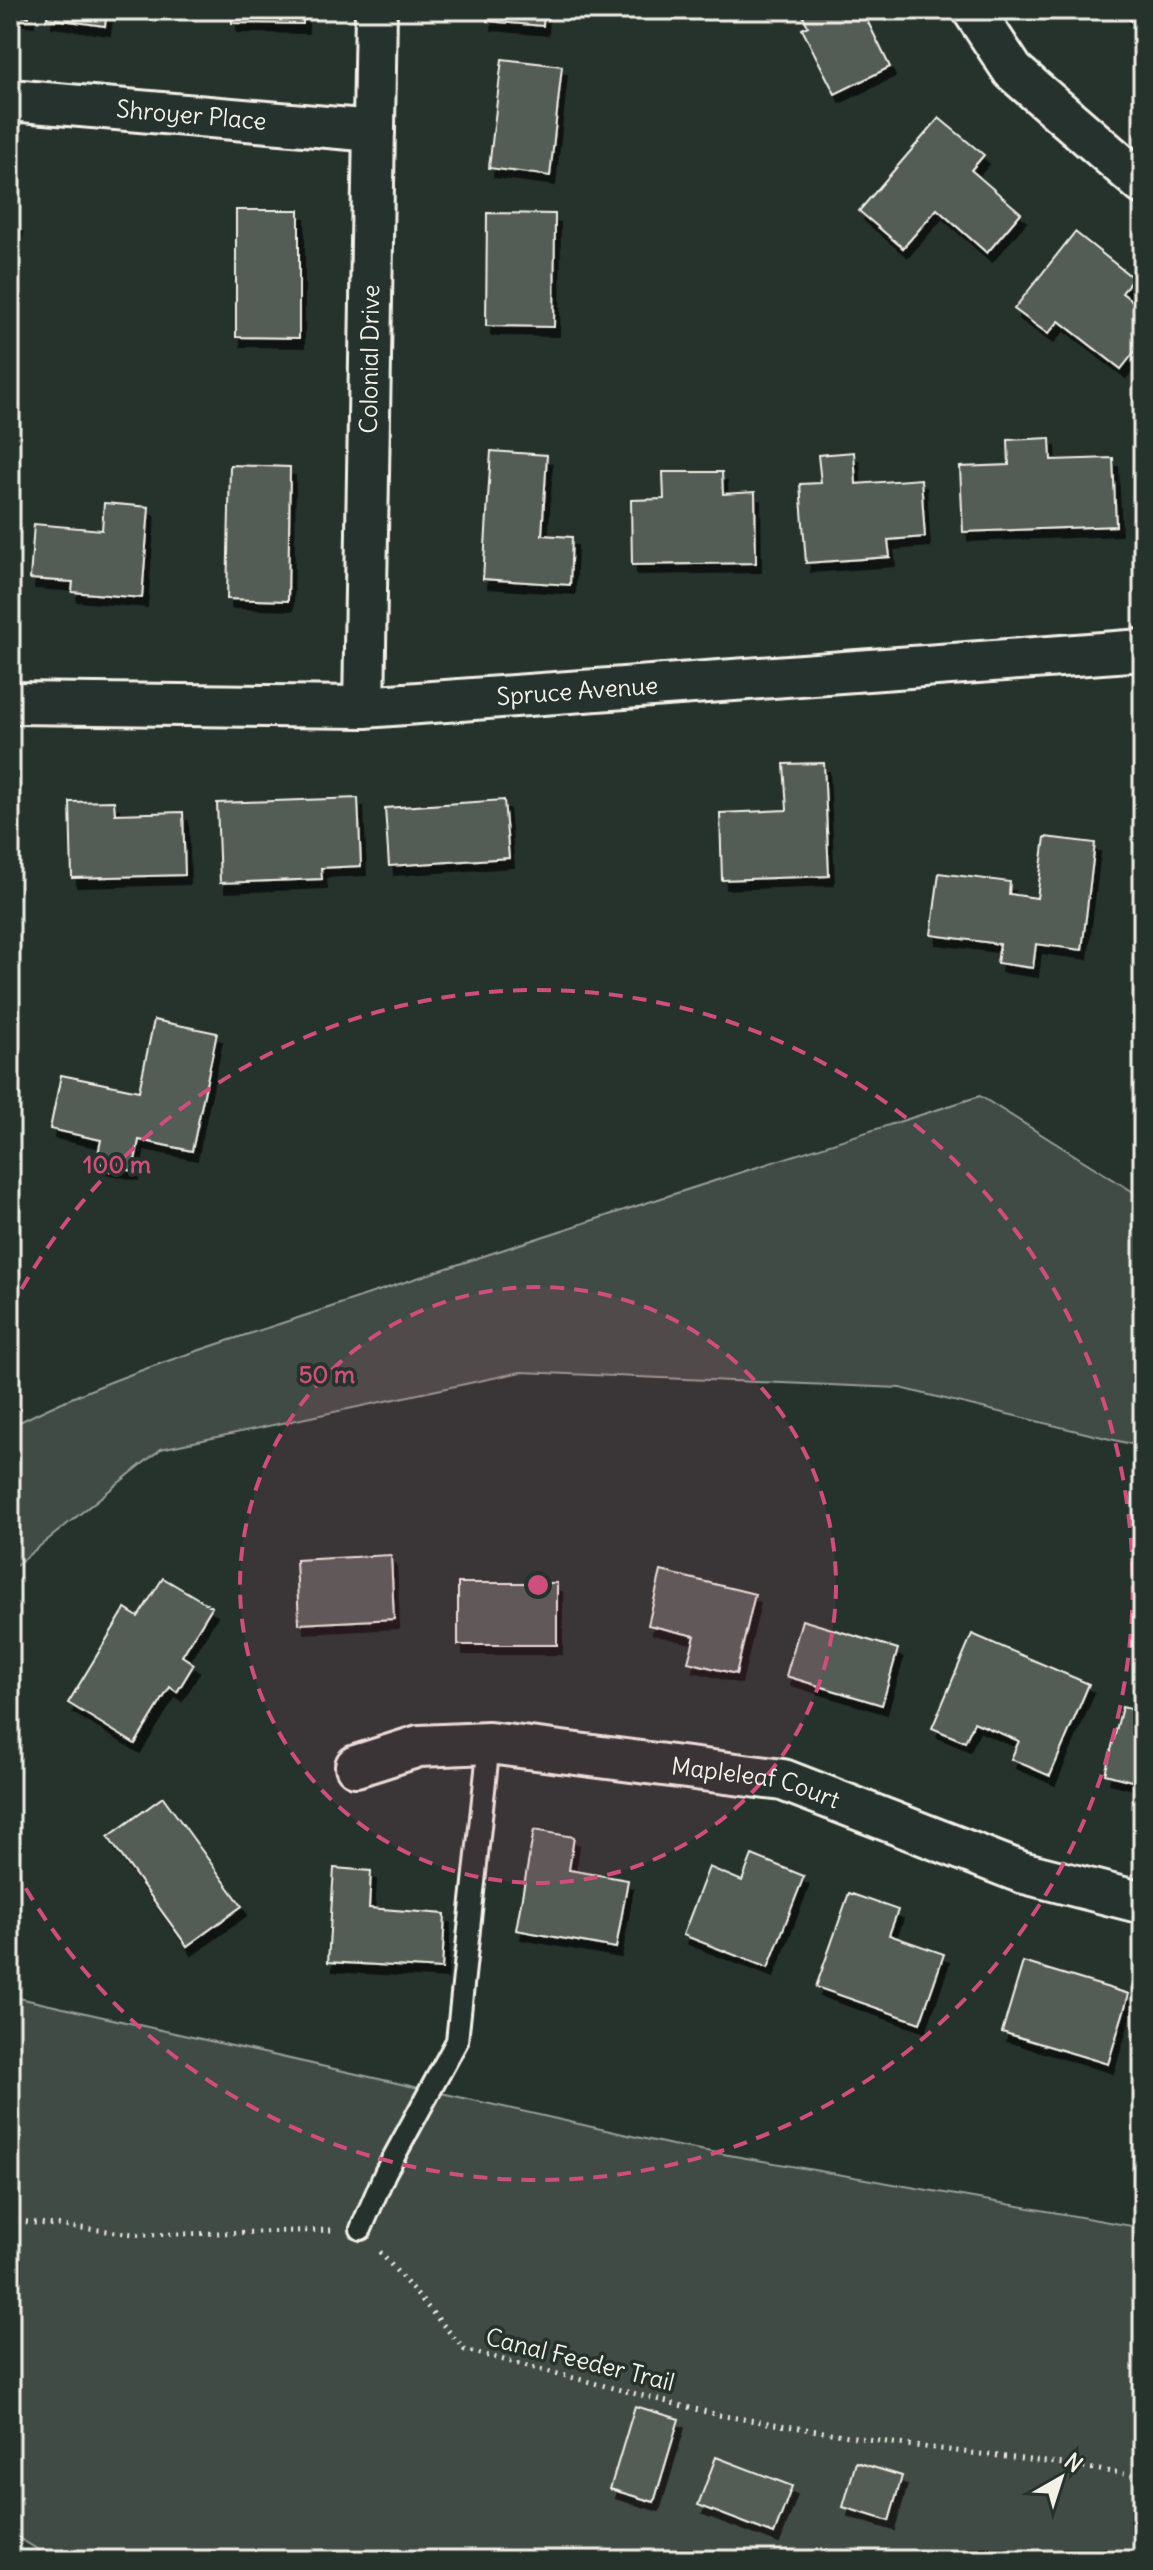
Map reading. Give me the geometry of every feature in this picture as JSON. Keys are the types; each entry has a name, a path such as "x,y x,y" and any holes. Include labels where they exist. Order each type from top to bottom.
{"street":[{"name":"Colonial Drive","path":"364,707 376,10"},
{"path":"973,10 1013,71 1143,184"},
{"name":"Shroyer Place","path":"10,100 374,131"},
{"name":"Spruce Avenue","path":"10,703 364,707 1143,650"},
{"name":"Mapleleaf Court","path":"356,1766 419,1746 489,1743 783,1780 1021,1872 1143,1903"}],"lane":[{"path":"361,2229 385,2173 457,2041 489,1743"}],"path":[{"path":"10,2220 143,2235 361,2229"},
{"name":"Canal Feeder Trail","path":"361,2229 465,2350 718,2415 899,2444 1143,2477"}],"shaded area":[{"path":"980,1096 1143,1198 1143,1447 900,1388 521,1372 161,1449 10,1570 10,1427 48,1408 128,1375 211,1346"},
{"path":"10,1996 672,2145 1143,2228 1143,2560 56,2560 10,2533"}],"building":[{"path":"10,10 29,10 29,17 10,15"},
{"path":"48,10 107,10 105,26 47,18"},
{"path":"232,10 303,10 303,24 232,23"},
{"path":"488,10 544,10 543,26 487,21"},
{"path":"800,10 862,10 890,67 835,94 802,29 808,26"},
{"path":"1121,10 1143,10 1143,34"},
{"path":"502,59 562,66 550,176 489,168"},
{"path":"939,118 984,155 971,170 1021,213 987,253 937,209 903,248 859,211"},
{"path":"236,210 299,210 299,338 236,337"},
{"path":"487,213 555,214 554,327 486,326"},
{"path":"10,222 18,224 10,263"},
{"path":"1075,232 1133,278 1122,293 1143,309 1143,341 1121,369 1059,321 1048,334 1014,309"},
{"path":"1050,438 1051,460 1113,458 1116,526 963,532 960,467 1009,465 1008,440"},
{"path":"491,451 547,455 542,535 572,537 570,585 483,579"},
{"path":"854,452 856,484 921,479 925,537 888,540 890,557 806,563 800,484 821,483 818,455"},
{"path":"230,465 290,467 288,601 227,599"},
{"path":"663,472 722,472 723,494 755,492 756,563 632,565 631,500 664,499"},
{"path":"104,503 149,507 142,598 72,592 73,582 30,579 34,524 102,530"},
{"path":"824,763 829,876 722,880 720,813 787,810 784,764"},
{"path":"358,798 361,866 321,868 322,879 220,883 217,803"},
{"path":"504,800 509,858 389,866 385,808"},
{"path":"114,801 115,814 183,812 185,875 72,878 70,802"},
{"path":"1045,837 1095,843 1082,950 1036,944 1033,968 997,963 1000,944 931,935 939,873 1010,882 1009,894 1037,898"},
{"path":"154,1020 217,1033 192,1151 139,1140 133,1171 96,1163 101,1140 50,1129 61,1075 139,1091"},
{"path":"391,1555 394,1619 299,1624 296,1560"},
{"path":"661,1571 755,1594 736,1674 688,1662 695,1636 648,1625"},
{"path":"163,1578 212,1607 182,1656 194,1664 177,1692 170,1687 135,1744 68,1703 125,1609 138,1617"},
{"path":"458,1583 557,1583 557,1645 458,1645"},
{"path":"802,1620 898,1649 882,1705 786,1676"},
{"path":"972,1634 1089,1684 1050,1776 1011,1759 1019,1741 974,1722 965,1742 932,1728"},
{"path":"1122,1707 1143,1712 1143,1784 1105,1774"},
{"path":"163,1797 242,1906 187,1946 108,1837"},
{"path":"534,1830 574,1837 569,1870 628,1880 616,1948 516,1930"},
{"path":"752,1855 804,1876 768,1968 683,1935 709,1867 742,1881"},
{"path":"334,1868 371,1871 369,1908 445,1914 442,1969 328,1962"},
{"path":"849,1893 898,1910 889,1935 944,1954 920,2023 816,1987"},
{"path":"1023,1962 1129,1994 1108,2064 1002,2032"},
{"path":"635,2406 679,2419 654,2502 610,2489"},
{"path":"716,2457 792,2486 774,2534 698,2505"},
{"path":"856,2462 902,2476 889,2521 843,2507"}]}
